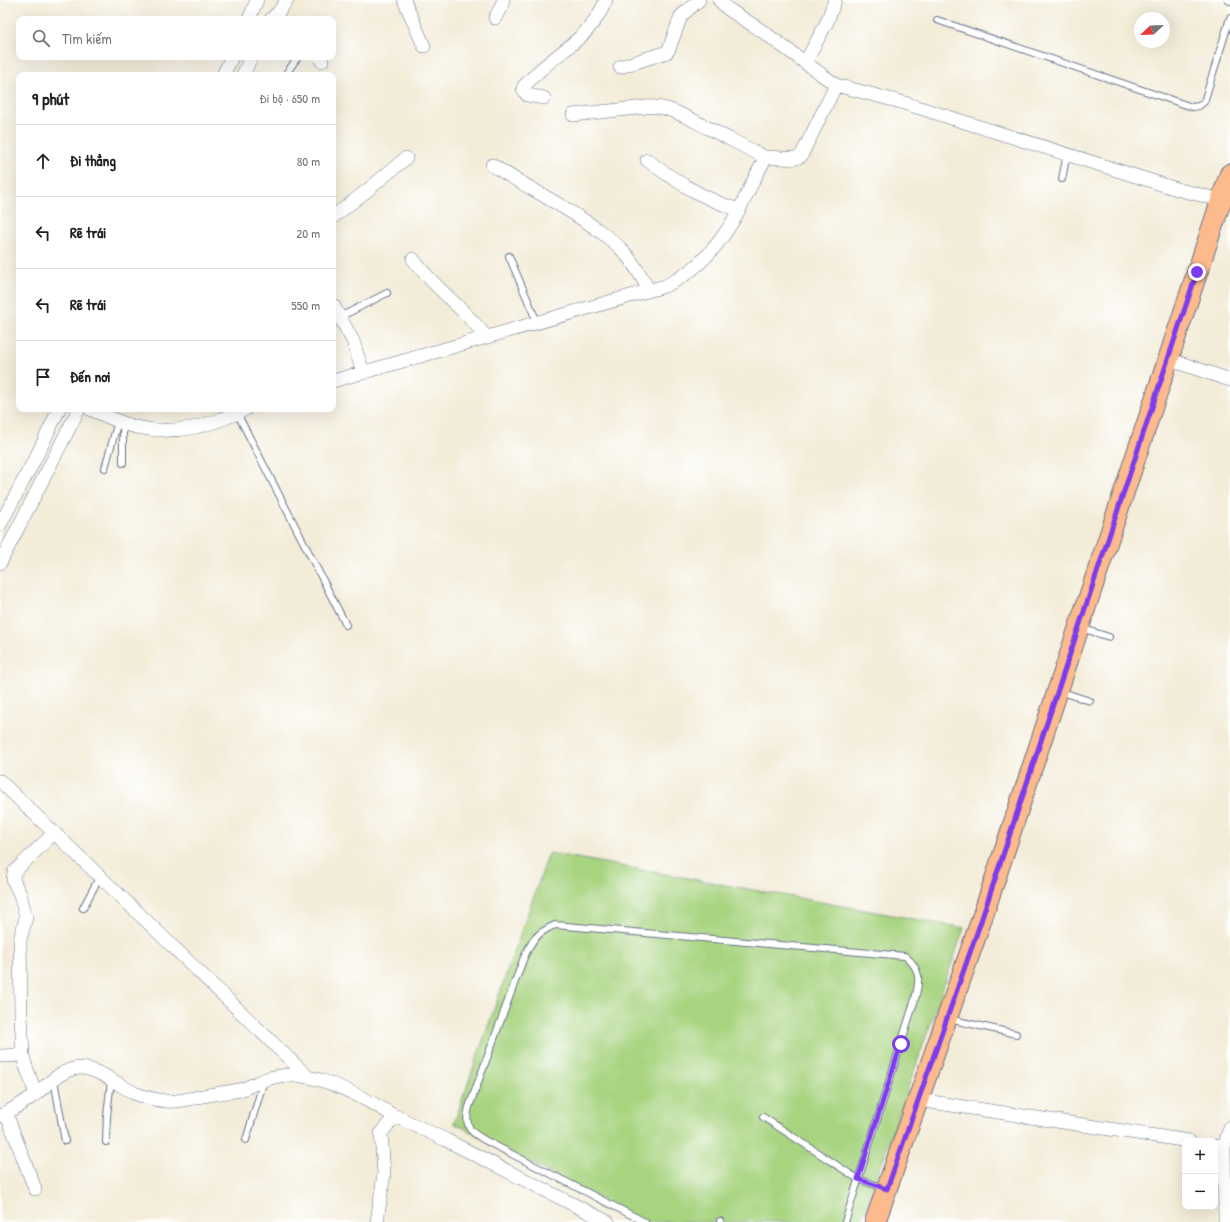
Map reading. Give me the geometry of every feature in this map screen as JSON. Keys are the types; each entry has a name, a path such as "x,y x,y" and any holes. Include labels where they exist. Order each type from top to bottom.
{"main road":[{"path":"875,1222 980,924 1227,186"}],"street":[{"path":"250,16 257,0"},
{"path":"404,0 424,46"},
{"path":"496,18 503,0"},
{"path":"544,98 527,95 523,90 524,86 540,70 576,42 599,15 606,0"},
{"path":"620,67 667,52 681,16 699,0"},
{"path":"720,0 728,9 762,31 836,85 901,102 1180,190 1227,186"},
{"path":"805,63 827,22 835,0"},
{"path":"224,72 230,60"},
{"path":"244,72 250,60"},
{"path":"573,115 655,106 680,114 766,158 796,159 801,156 836,85"},
{"path":"336,215 370,189 406,158"},
{"path":"336,380 486,338 649,290 677,280 686,275 711,253 739,210 766,158"},
{"path":"647,160 681,184 704,197 739,210"},
{"path":"492,165 575,215 609,238 622,250 636,267 649,290"},
{"path":"413,259 421,270 477,325 486,338"},
{"path":"336,310 353,342 363,373"},
{"path":"1168,359 1230,380"},
{"path":"0,525 58,412"},
{"path":"0,563 77,412"},
{"path":"97,412 134,427 173,431 194,428 225,419 239,412"},
{"path":"0,781 308,1077"},
{"path":"36,1094 24,1064 23,1055 20,940 26,917 20,894 12,877 14,872 54,833"},
{"path":"0,1056 23,1055"},
{"path":"35,1189 3,1115 36,1094 53,1078 67,1071 85,1068 135,1093 166,1101 181,1101 215,1093 235,1092 272,1077 283,1075 308,1077 340,1087 608,1222"},
{"path":"918,1100 1182,1140"},
{"path":"377,1222 384,1173 381,1133 395,1116"},
{"path":"1225,1222 1219,1146 1230,1127"}],"lane":[{"path":"937,20 1192,107 1199,106 1204,102 1230,18"},
{"path":"287,72 296,60"},
{"path":"1062,179 1068,154"},
{"path":"509,256 537,322"},
{"path":"340,317 386,293"},
{"path":"241,412 346,625"},
{"path":"120,422 123,462"},
{"path":"105,468 120,422"},
{"path":"1079,627 1109,637"},
{"path":"1058,691 1090,701"},
{"path":"83,908 100,876"},
{"path":"645,1222 490,1143 476,1135 468,1126 467,1117 469,1107 522,960 535,937 555,925 905,956 914,963 919,978 918,986 844,1222"},
{"path":"947,1018 1016,1034"},
{"path":"53,1078 65,1141"},
{"path":"106,1142 111,1080"},
{"path":"246,1140 264,1080"},
{"path":"763,1117 858,1179 887,1189"}],"green space":[{"path":"549,853 964,928 861,1222 644,1222 454,1123"}],"route":[{"path":"901,1044 858,1179 887,1189 980,924 1197,272"}]}
